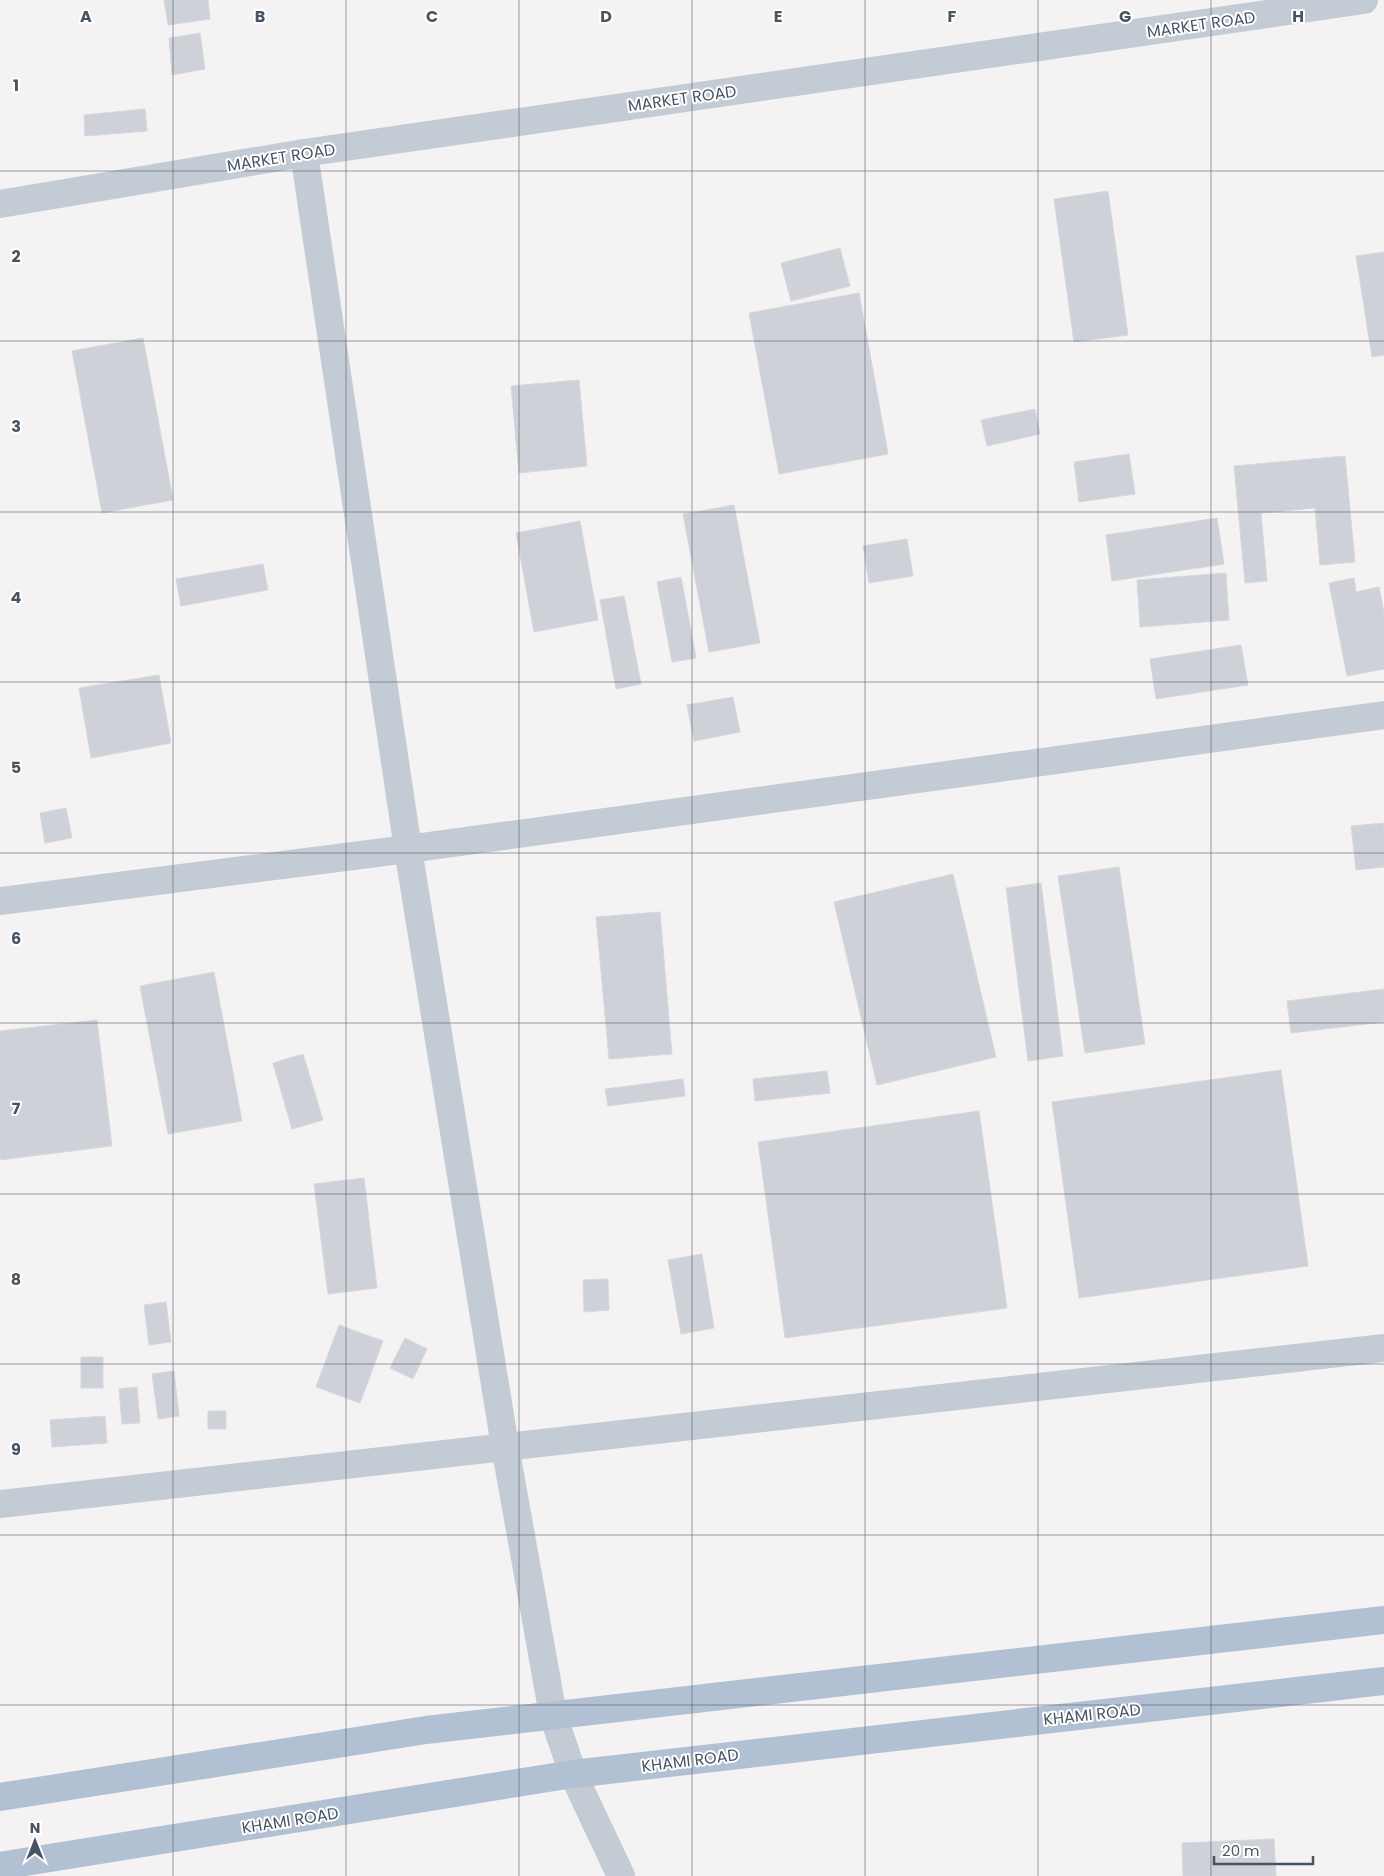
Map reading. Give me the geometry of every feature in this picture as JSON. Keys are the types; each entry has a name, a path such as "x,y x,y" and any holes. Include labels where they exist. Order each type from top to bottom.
{"main road":[{"path":"0,1797 417,1731 1384,1620"},
{"name":"KHAMI ROAD","path":"0,1866 574,1774 1384,1681"}],"street":[{"name":"MARKET ROAD","path":"0,204 304,153 1364,0"},
{"path":"304,153 408,849 505,1446 553,1714 574,1774 621,1876"},
{"path":"0,901 408,849 1384,715"},
{"path":"0,1504 1384,1348"}],"building":[{"path":"164,0 208,0 210,19 168,25"},
{"path":"200,33 205,69 172,75 169,38"},
{"path":"145,109 147,131 85,136 84,115"},
{"path":"1108,191 1128,335 1074,342 1054,199"},
{"path":"840,248 850,286 791,301 781,263"},
{"path":"1384,252 1384,355 1372,357 1356,256"},
{"path":"859,293 888,454 779,474 749,313"},
{"path":"143,338 173,500 102,513 72,351"},
{"path":"579,380 587,466 519,473 511,386"},
{"path":"1035,409 1040,434 987,446 981,420"},
{"path":"1129,454 1135,494 1079,502 1074,462"},
{"path":"1345,456 1355,562 1320,565 1315,508 1261,513 1267,581 1245,583 1234,466"},
{"path":"734,505 760,643 709,652 683,514"},
{"path":"1217,518 1224,564 1112,581 1106,535"},
{"path":"580,521 598,620 534,632 516,533"},
{"path":"907,539 913,576 869,583 863,546"},
{"path":"263,564 268,590 181,606 176,579"},
{"path":"1226,573 1229,620 1140,627 1137,580"},
{"path":"681,577 696,658 672,662 657,582"},
{"path":"1354,578 1356,592 1379,587 1384,612 1384,669 1347,676 1329,583"},
{"path":"624,596 641,684 616,689 600,600"},
{"path":"1241,645 1248,685 1156,699 1150,659"},
{"path":"159,675 171,743 91,758 79,688"},
{"path":"733,697 740,732 694,741 687,705"},
{"path":"66,808 72,838 45,843 40,813"},
{"path":"1384,823 1384,867 1356,870 1351,826"},
{"path":"1119,867 1145,1044 1085,1053 1058,876"},
{"path":"953,874 996,1057 877,1085 834,902"},
{"path":"1041,883 1063,1056 1028,1061 1006,888"},
{"path":"660,912 672,1054 609,1059 596,917"},
{"path":"214,972 242,1121 168,1134 140,986"},
{"path":"1384,989 1384,1022 1291,1033 1287,1001"},
{"path":"97,1020 112,1146 0,1160 0,1031"},
{"path":"303,1054 323,1120 292,1129 273,1063"},
{"path":"1281,1070 1308,1266 1079,1298 1052,1102"},
{"path":"827,1071 830,1093 755,1101 753,1079"},
{"path":"683,1079 685,1096 608,1106 605,1089"},
{"path":"979,1111 1007,1308 785,1338 758,1142"},
{"path":"364,1178 377,1288 328,1294 314,1184"},
{"path":"702,1254 714,1328 681,1334 668,1260"},
{"path":"608,1279 609,1310 584,1312 583,1280"},
{"path":"166,1302 171,1342 149,1345 144,1305"},
{"path":"339,1325 383,1341 360,1403 316,1387"},
{"path":"405,1338 427,1349 413,1379 390,1368"},
{"path":"81,1357 103,1357 103,1388 81,1388"},
{"path":"174,1371 179,1416 158,1419 152,1374"},
{"path":"137,1387 140,1423 122,1424 119,1389"},
{"path":"208,1411 226,1411 226,1429 208,1429"},
{"path":"105,1416 107,1443 52,1447 50,1420"},
{"path":"1274,1839 1276,1876 1183,1876 1182,1843"}]}
